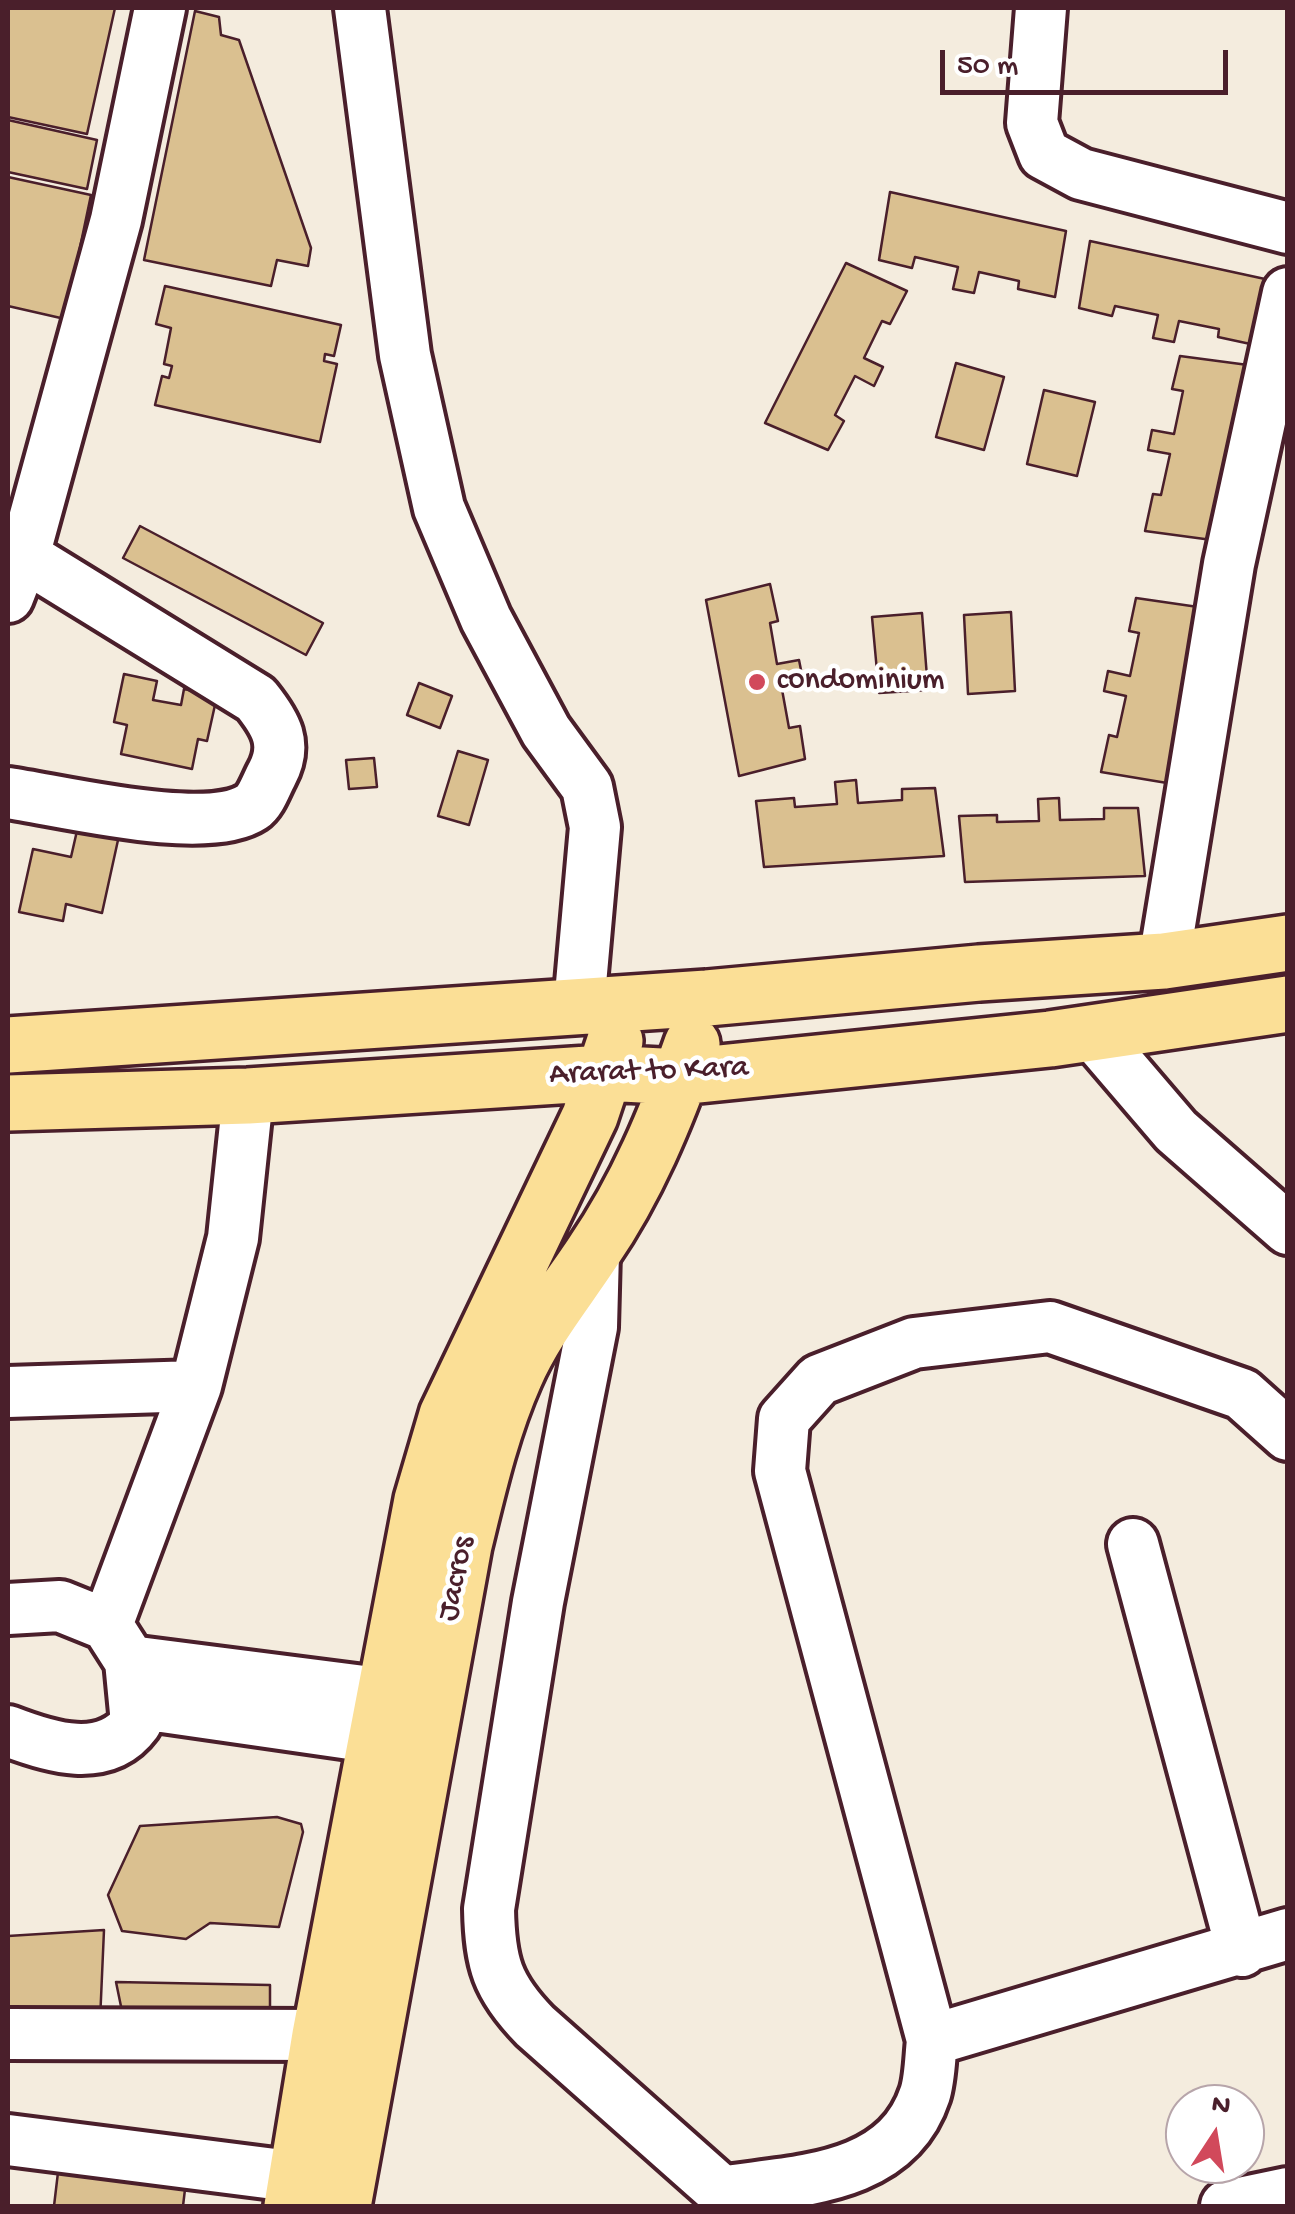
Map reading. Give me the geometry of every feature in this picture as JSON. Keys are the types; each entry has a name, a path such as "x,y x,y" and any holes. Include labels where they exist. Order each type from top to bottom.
{"main road":[{"path":"8,1045 708,998 979,972 1164,961 1288,943"},
{"name":"Jacros","path":"343,2206 464,1545 490,1443 515,1375 553,1306 594,1252 654,1148 708,998"},
{"name":"Ararat to Kara","path":"8,1104 248,1096 604,1073 680,1077 1093,1034 1288,1004"},
{"name":"Jacros","path":"295,2192 320,2036 422,1500 446,1416 590,1116 604,1073 603,1005"}],"street":[{"path":"8,793 192,821 228,819 256,805 280,758 278,726 256,699 16,576 116,220 160,8"},
{"path":"360,8 405,355 440,508 486,619 546,730 586,787 592,804 603,1005"},
{"path":"1040,8 1032,123 1044,154 1080,174 1288,228"},
{"path":"1164,961 1229,564 1288,292"},
{"path":"1093,1034 1176,1131 1288,1230"},
{"path":"8,1731 50,1748 95,1748 122,1741 136,1723 124,1663 233,1238 248,1096"},
{"path":"594,1252 592,1327 538,1602 489,1909 490,1957 510,1999 522,2013 729,2199 855,2170 895,2142 924,2096 932,2040 780,1471 784,1419 819,1380 914,1343 1050,1327 1242,1394 1288,1435"},
{"path":"8,1392 196,1386"},
{"path":"932,2040 1265,1942 1133,1544"},
{"path":"8,1609 60,1606 124,1663 382,1716"},
{"path":"8,2034 320,2036"},
{"path":"8,2140 295,2192"},
{"path":"1226,2206 1288,2194"}],"building":[{"path":"8,8 115,8 87,134 8,117"},
{"path":"195,11 219,17 221,35 239,40 311,248 308,266 277,260 271,286 144,260"},
{"path":"8,120 97,140 87,189 8,172"},
{"path":"8,177 91,195 65,319 8,306"},
{"path":"890,192 1066,231 1055,297 1018,289 1019,281 979,272 974,293 953,289 958,267 915,257 912,268 879,260"},
{"path":"1090,241 1265,279 1255,345 1218,337 1219,329 1179,321 1174,342 1153,338 1158,315 1115,306 1112,316 1079,308"},
{"path":"846,263 907,291 890,324 882,321 864,358 883,367 874,386 855,376 835,415 844,421 828,450 765,423"},
{"path":"165,286 341,325 334,356 325,354 324,361 337,364 320,442 155,405 162,376 169,378 172,366 164,364 171,328 156,324"},
{"path":"1180,356 1248,365 1212,540 1145,531 1153,494 1161,495 1170,454 1148,450 1152,430 1174,434 1183,391 1172,389"},
{"path":"956,363 1004,377 984,450 936,437"},
{"path":"1044,390 1095,402 1077,476 1027,464"},
{"path":"140,526 323,623 306,655 123,558"},
{"name":"condominium","path":"770,584 778,621 770,623 777,664 799,660 803,680 781,684 789,728 800,726 805,759 739,776 706,600"},
{"path":"1136,598 1205,608 1167,783 1101,772 1109,735 1117,737 1126,696 1104,691 1108,671 1130,676 1139,633 1129,631"},
{"path":"1011,612 1015,691 968,694 964,615"},
{"path":"922,613 928,690 879,693 872,617"},
{"path":"124,674 157,681 153,700 181,705 184,689 217,696 207,741 198,739 192,769 121,754 127,725 114,722"},
{"path":"419,683 452,696 440,728 407,715"},
{"path":"458,751 488,760 469,825 438,816"},
{"path":"374,758 377,787 349,789 346,760"},
{"path":"856,780 858,803 902,800 902,789 935,788 944,856 764,867 756,801 794,798 795,807 837,804 835,782"},
{"path":"1059,798 1060,820 1104,819 1104,808 1138,808 1145,876 965,882 959,816 997,815 997,822 1039,821 1038,799"},
{"path":"79,822 120,831 102,913 66,904 63,921 19,912 33,849 71,857"},
{"path":"277,1817 301,1824 303,1832 279,1927 210,1923 186,1939 122,1931 108,1895 140,1826"},
{"path":"104,1930 100,2021 8,2021 8,1936"},
{"path":"116,1982 270,1985 270,2025 124,2021"},
{"path":"59,2164 186,2181 183,2206 54,2206"}],"place":[{"name":"condominium","path":"757,682"}]}
